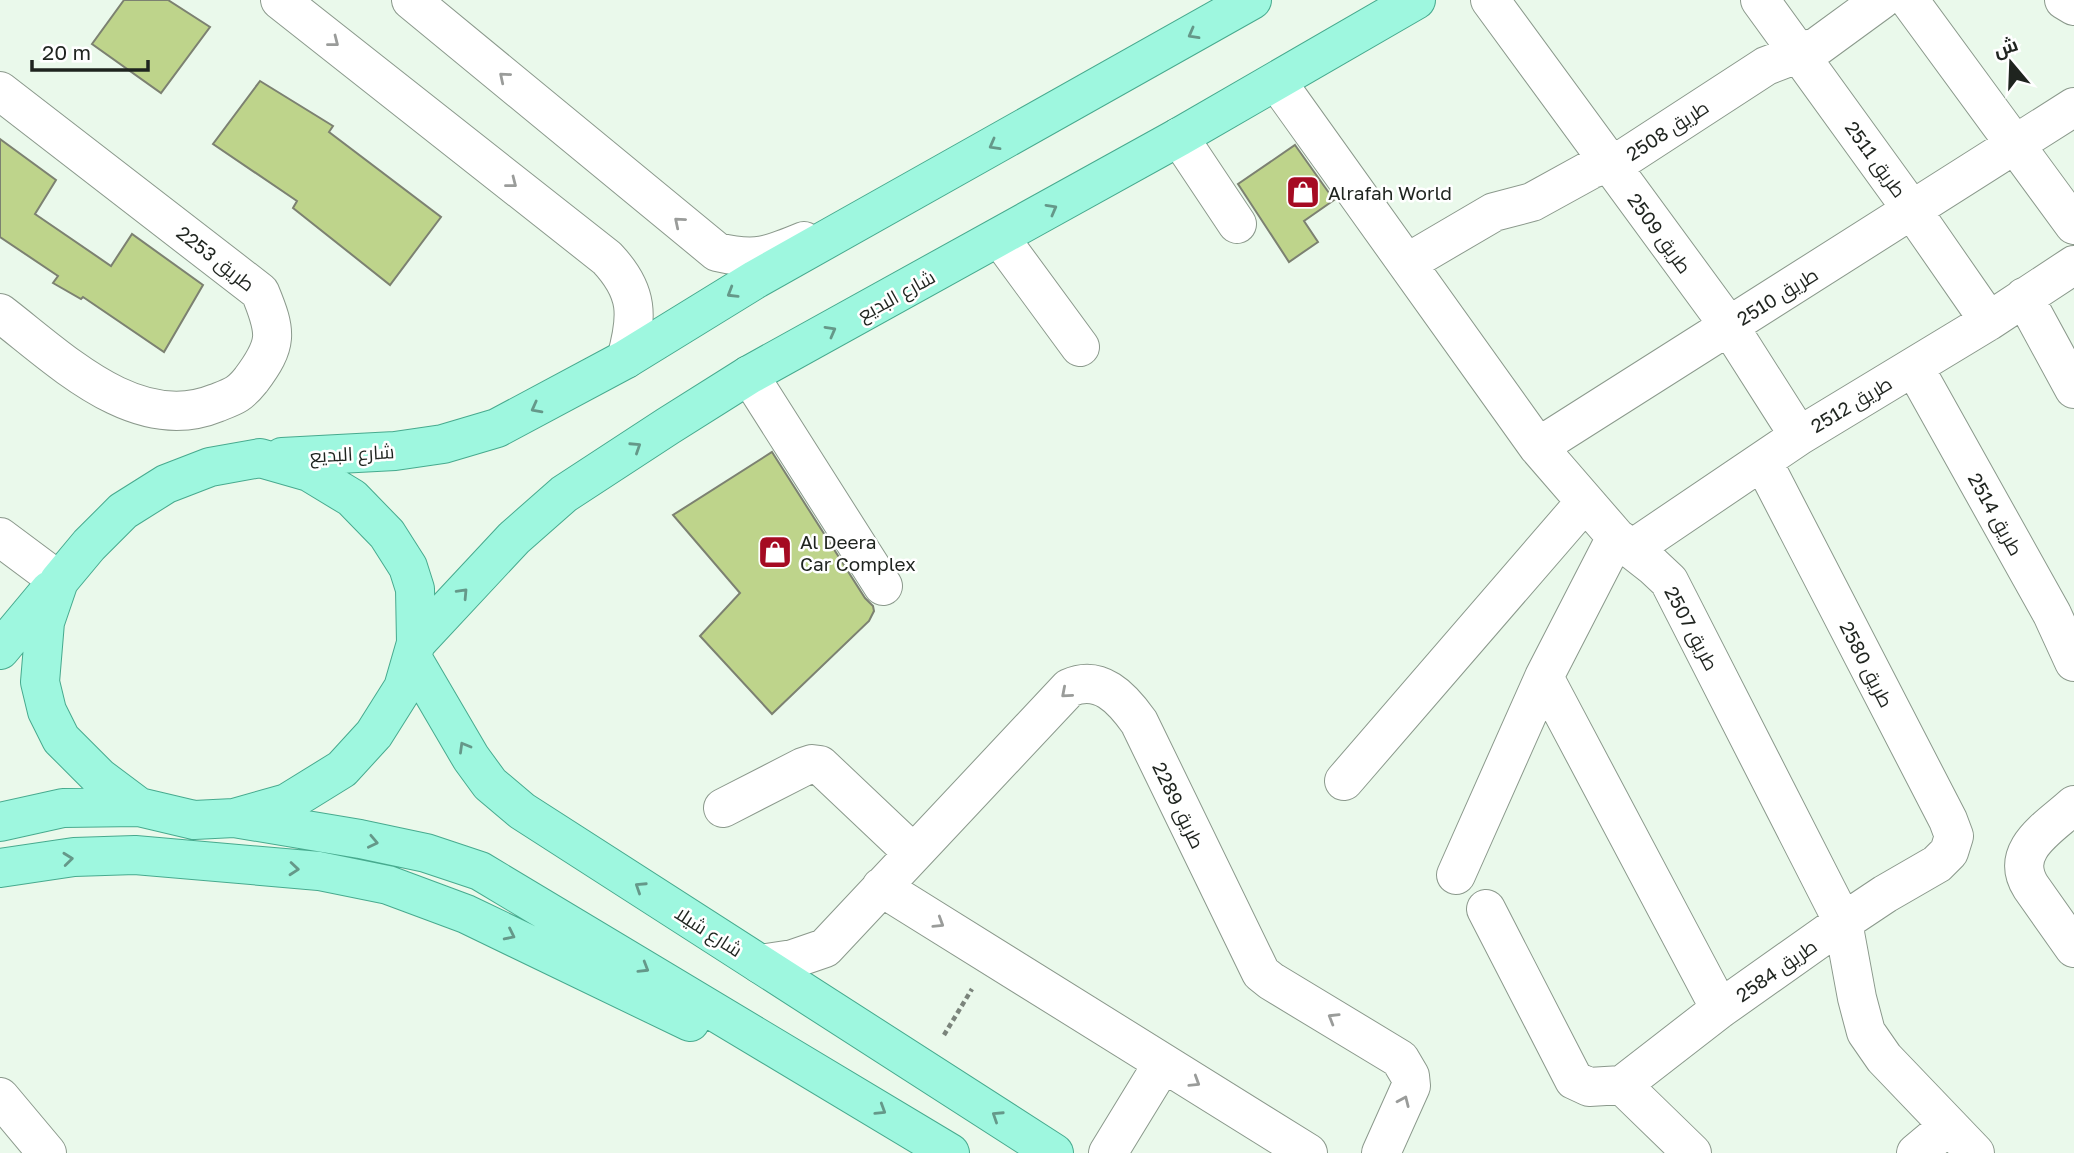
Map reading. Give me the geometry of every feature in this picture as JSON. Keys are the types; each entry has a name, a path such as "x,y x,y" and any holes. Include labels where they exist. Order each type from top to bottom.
{"main road":[{"name":"شارع البديع","path":"58,581 123,511 166,484 210,467 260,457 395,451 443,444 496,428 626,359 756,279 1252,0"},
{"name":"شارع البديع","path":"415,651 514,538 564,494 749,375 1000,238 1277,82 1416,0"},
{"path":"0,822 62,808 139,807 194,820 234,818 287,803 342,769 374,734 403,688 415,651 415,589 408,567 387,534 352,498 309,472 260,457"},
{"path":"0,650 58,581"},
{"path":"58,581 46,622 41,655 40,681 47,710 61,739 78,757 99,777 139,807"},
{"name":"شارع شيلا","path":"415,651 471,758 490,784 522,811 1054,1153"},
{"path":"234,818 426,853 480,871 950,1153"},
{"path":"0,868 74,858 135,855 319,871 388,885 466,914 738,1046 833,1081"}],"street":[{"path":"280,0 607,258 621,273 631,292 635,313 626,359"},
{"path":"411,0 717,252 739,257 761,257 896,201"},
{"name":"طريق 2509","path":"1490,0 1729,326 1799,436"},
{"name":"طريق 2511","path":"1760,0 1989,321"},
{"name":"طريق 2508","path":"1407,263 1494,212 1532,202 1592,169 1609,165 1636,151 1776,60 1818,46 1881,0"},
{"path":"1909,0 2074,225"},
{"path":"2064,0 2074,6"},
{"name":"طريق 2507","path":"1277,82 1538,447 1624,543 1669,581 1843,922 1866,1032 1884,1058 1947,1127 1975,1153"},
{"name":"طريق 2253","path":"0,91 260,292 273,323 268,356 241,393 200,410 163,409 124,401 94,385 0,313"},
{"name":"طريق 2510","path":"1538,447 2074,107"},
{"path":"1179,137 1237,224"},
{"path":"1000,238 1080,347"},
{"name":"طريق 2512","path":"1624,543 1763,463 1799,436 1989,321 2074,265"},
{"path":"2024,297 2074,389"},
{"name":"طريق 2514","path":"1914,367 2052,614 2074,662"},
{"path":"749,375 883,586"},
{"name":"طريق 2580","path":"1763,463 1948,820 1954,836 1949,852 1937,864"},
{"path":"1344,781 1585,502"},
{"path":"0,537 58,581"},
{"path":"1456,875 1544,677 1624,543"},
{"path":"1544,677 1720,1009"},
{"name":"طريق 2289","path":"760,964 793,959 825,948 1069,688 1080,683 1095,683 1114,693 1128,705 1139,722 1261,973 1400,1059 1406,1067 1410,1086 1381,1153"},
{"path":"723,808 812,764 820,765 913,853"},
{"path":"2074,805 2031,845 2024,855 2023,866 2031,887 2074,948"},
{"name":"طريق 2584","path":"1622,1085 1720,1009 1843,922 1937,864"},
{"path":"881,887 1308,1153"},
{"path":"1486,909 1574,1080 1589,1087 1622,1085 1692,1153"},
{"path":"825,948 826,986 830,1009"},
{"path":"1108,1153 1163,1063"},
{"path":"0,1097 47,1153"},
{"path":"1916,1153 1947,1127"}],"path":[{"path":"924,1069 992,956"}],"building":[{"path":"124,0 168,0 210,27 161,93 92,44"},
{"path":"260,81 333,126 329,132 441,217 390,285 293,208 297,201 213,144"},
{"path":"0,139 56,180 35,214 111,266 132,234 203,285 164,352 83,297 81,299 53,283 58,276 0,237"},
{"path":"1295,145 1334,200 1304,221 1318,242 1289,262 1238,184"},
{"name":"Al Deera Car Complex","path":"772,452 874,611 869,621 772,714 700,636 740,593 673,515"}],"place":[{"name":"Alrafah World","path":"1303,192"},
{"name":"Al Deera Car Complex","path":"775,552"}]}
